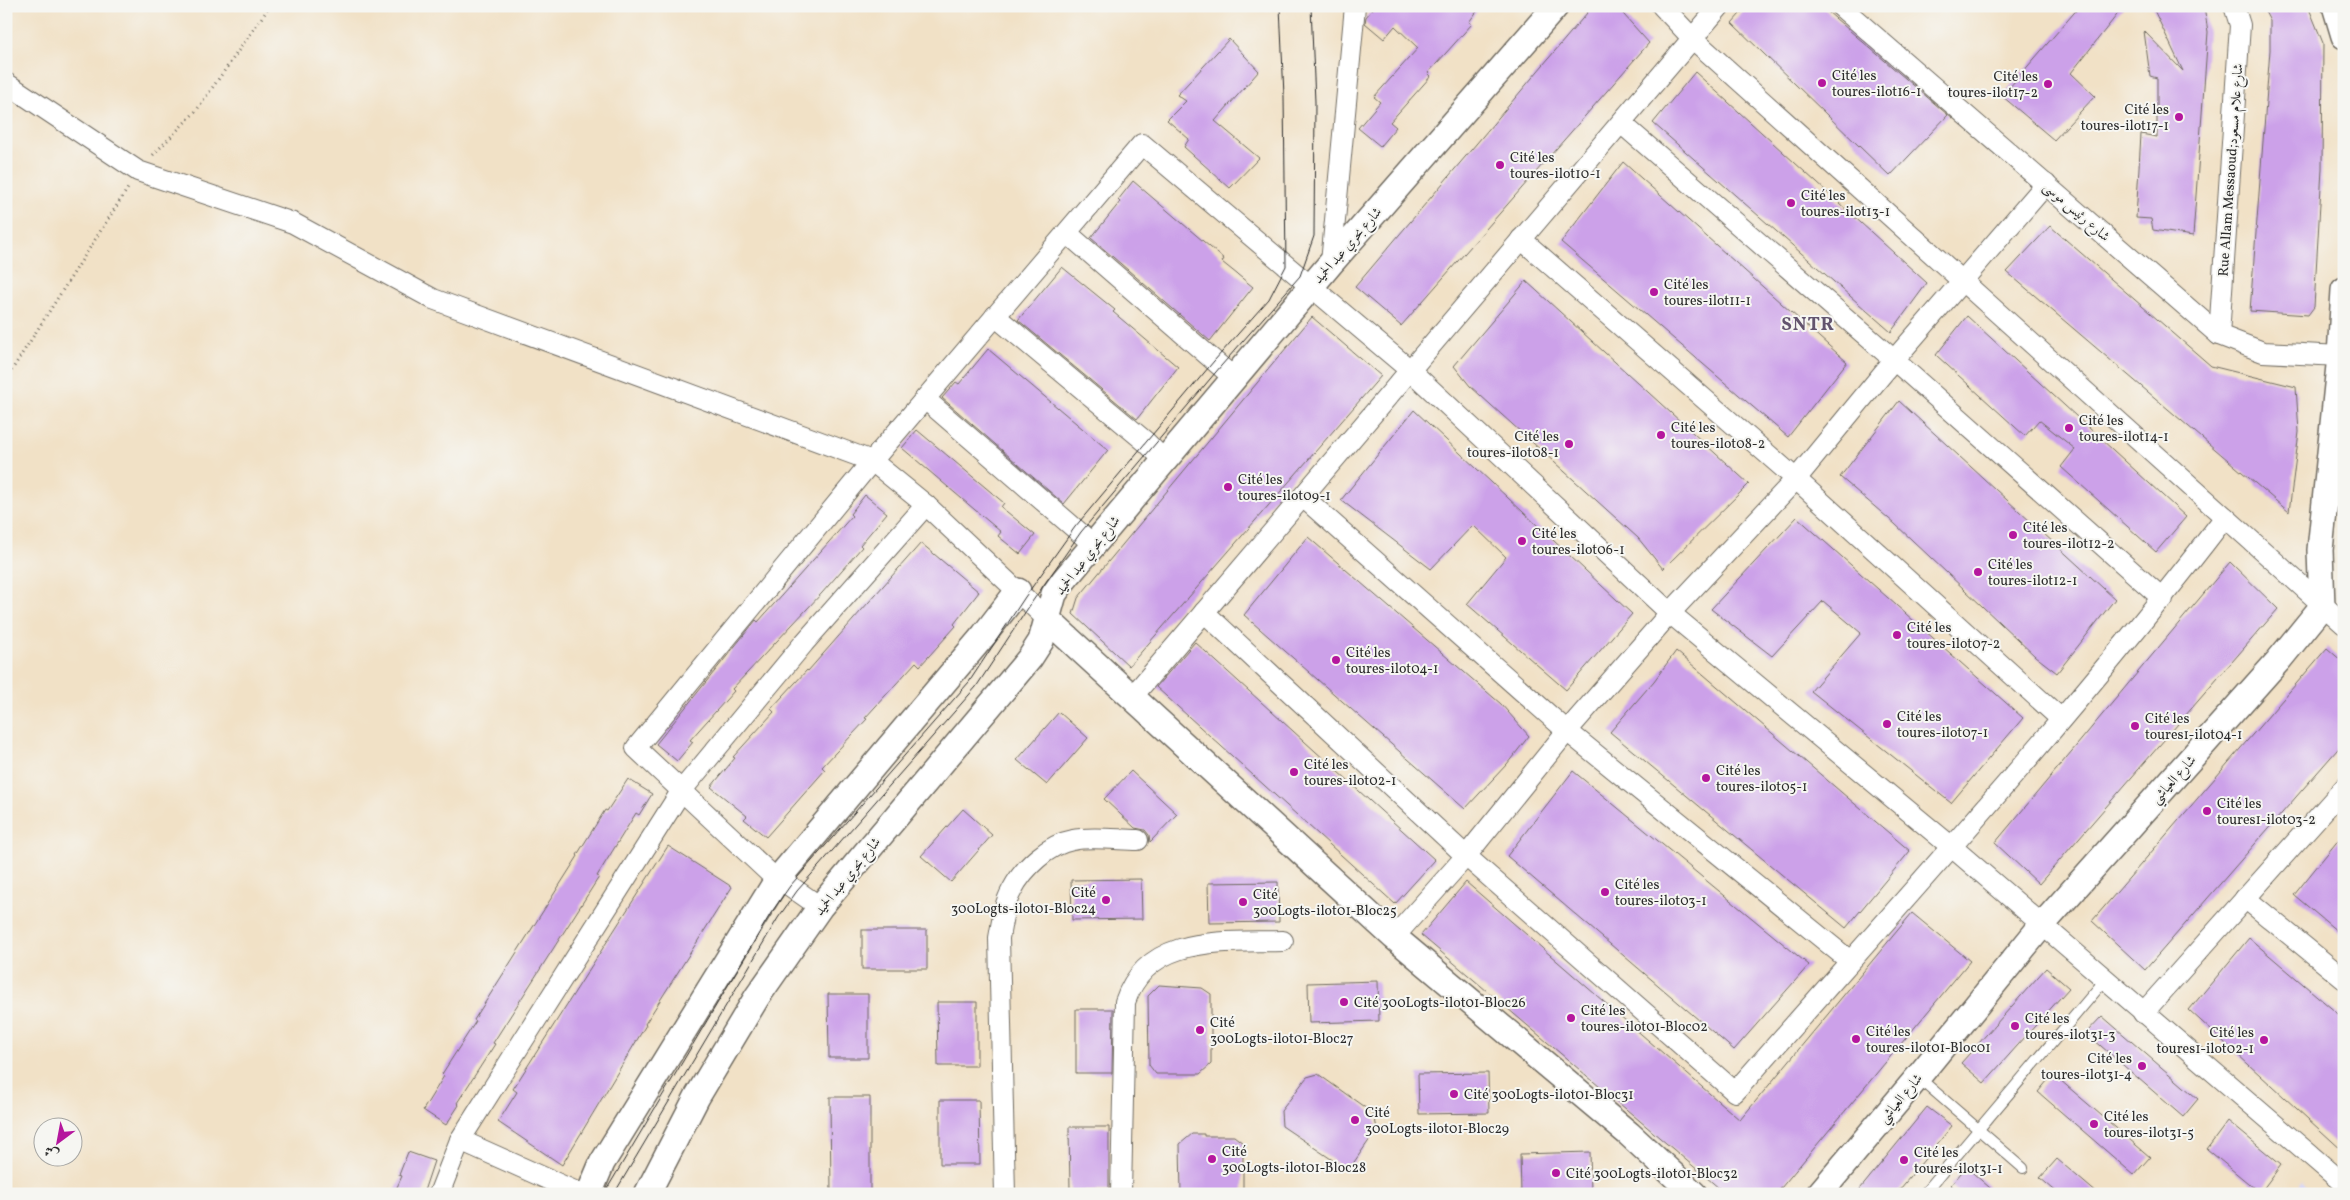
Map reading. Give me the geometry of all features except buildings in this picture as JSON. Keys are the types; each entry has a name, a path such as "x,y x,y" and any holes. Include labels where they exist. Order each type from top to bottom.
{"street":[{"name":"شارع بحري عبد الحميد","path":"647,1194 696,1097 757,998 820,907 1030,658 1041,641 1054,594 1164,460 1331,263 1556,6"},
{"path":"1662,6 1692,38 2226,517 2322,607 2344,624"},
{"path":"1132,697 1720,6"},
{"name":"شارع رئيس موسى","path":"1840,6 2219,335 2263,352 2340,356"},
{"name":"Rue Allam Messaoud;شارع علام مسعود","path":"2219,335 2240,25 2234,6"},
{"path":"2335,6 2344,36"},
{"path":"1331,263 1356,8"},
{"path":"6,83 138,171 294,223 434,299 872,461 926,505 1048,620 1394,936 1629,1134 1694,1194"},
{"path":"1621,123 1894,360 2163,599"},
{"path":"820,907 790,886 777,880 636,748 872,461 1142,144 1410,370 1670,613 1953,848 2344,1184"},
{"path":"1394,936 1466,856 1567,730 1670,613 1796,479 1894,360 2046,184"},
{"path":"1067,233 1234,378"},
{"path":"1521,239 1796,479 2061,719"},
{"path":"2322,607 2320,550 2340,356 2344,290"},
{"path":"996,316 1146,442 1164,460"},
{"path":"925,399 1094,545"},
{"path":"1303,497 1567,730 1850,961"},
{"path":"439,1194 460,1140 682,790 804,643 926,505"},
{"path":"1204,612 1466,856 1735,1092 1850,961 1953,848 2163,599 2226,517"},
{"path":"589,1194 602,1163 777,880 984,635 1018,591"},
{"name":"شارع العياشي","path":"1819,1194 1918,1077 2042,925 2278,661 2322,607"},
{"path":"2143,1013 2344,788"},
{"path":"1005,1194 999,938 1004,911 1012,890 1024,874 1038,858 1054,847 1073,840 1138,840"},
{"path":"2245,898 2344,979"},
{"path":"1122,1194 1125,1002 1131,985 1148,966 1172,951 1202,944 1283,941"},
{"path":"460,1140 581,1194"}],"lane":[{"path":"1924,1194 1977,1129 2105,980"},
{"path":"1918,1077 2023,1168"}],"shaded area":[{"path":"2301,1182 2314,1194 2298,1194"}],"tram line":[{"path":"604,1194 771,913 790,886 969,682 1025,597 1075,527 1214,361 1269,299 1286,266 1284,96 1280,6"},
{"path":"614,1194 778,918 797,891 976,687 1081,532 1221,366 1300,276 1314,236 1315,102 1311,6"}],"place":[{"name":"Cité les toures-ilot16-1","path":"1822,83"},
{"name":"Cité les toures-ilot17-2","path":"2048,84"},
{"name":"Cité les toures-ilot17-1","path":"2179,117"},
{"name":"Cité les toures-ilot10-1","path":"1500,165"},
{"name":"Cité les toures-ilot13-1","path":"1791,203"},
{"name":"Cité les toures-ilot11-1","path":"1654,292"},
{"name":"Cité les toures-ilot14-1","path":"2069,428"},
{"name":"Cité les toures-ilot08-2","path":"1661,435"},
{"name":"Cité les toures-ilot08-1","path":"1569,444"},
{"name":"Cité les toures-ilot09-1","path":"1228,487"},
{"name":"Cité les toures-ilot12-2","path":"2013,535"},
{"name":"Cité les toures-ilot06-1","path":"1522,541"},
{"name":"Cité les toures-ilot12-1","path":"1978,572"},
{"name":"Cité les toures-ilot07-2","path":"1897,635"},
{"name":"Cité les toures-ilot04-1","path":"1336,660"},
{"name":"Cité les toures-ilot07-1","path":"1887,724"},
{"name":"Cité les toures1-ilot04-1","path":"2135,726"},
{"name":"Cité les toures-ilot02-1","path":"1294,772"},
{"name":"Cité les toures-ilot05-1","path":"1706,778"},
{"name":"Cité les toures1-ilot03-2","path":"2207,811"},
{"name":"Cité les toures-ilot03-1","path":"1605,892"},
{"name":"Cité 300Logts-ilot01-Bloc24","path":"1106,900"},
{"name":"Cité 300Logts-ilot01-Bloc25","path":"1243,902"},
{"name":"Cité 300Logts-ilot01-Bloc26","path":"1344,1002"},
{"name":"Cité les toures-ilot01-Bloc02","path":"1571,1018"},
{"name":"Cité les toures-ilot31-3","path":"2015,1026"},
{"name":"Cité 300Logts-ilot01-Bloc27","path":"1200,1030"},
{"name":"Cité les toures-ilot01-Bloc01","path":"1856,1039"},
{"name":"Cité les toures1-ilot02-1","path":"2264,1040"},
{"name":"Cité les toures-ilot31-4","path":"2142,1066"},
{"name":"Cité 300Logts-ilot01-Bloc31","path":"1454,1094"},
{"name":"Cité 300Logts-ilot01-Bloc29","path":"1355,1120"},
{"name":"Cité les toures-ilot31-5","path":"2094,1124"},
{"name":"Cité 300Logts-ilot01-Bloc28","path":"1212,1159"},
{"name":"Cité les toures-ilot31-1","path":"1904,1160"},
{"name":"Cité 300Logts-ilot01-Bloc32","path":"1556,1173"}],"district":[{"name":"SNTR","path":"1808,323"}]}
